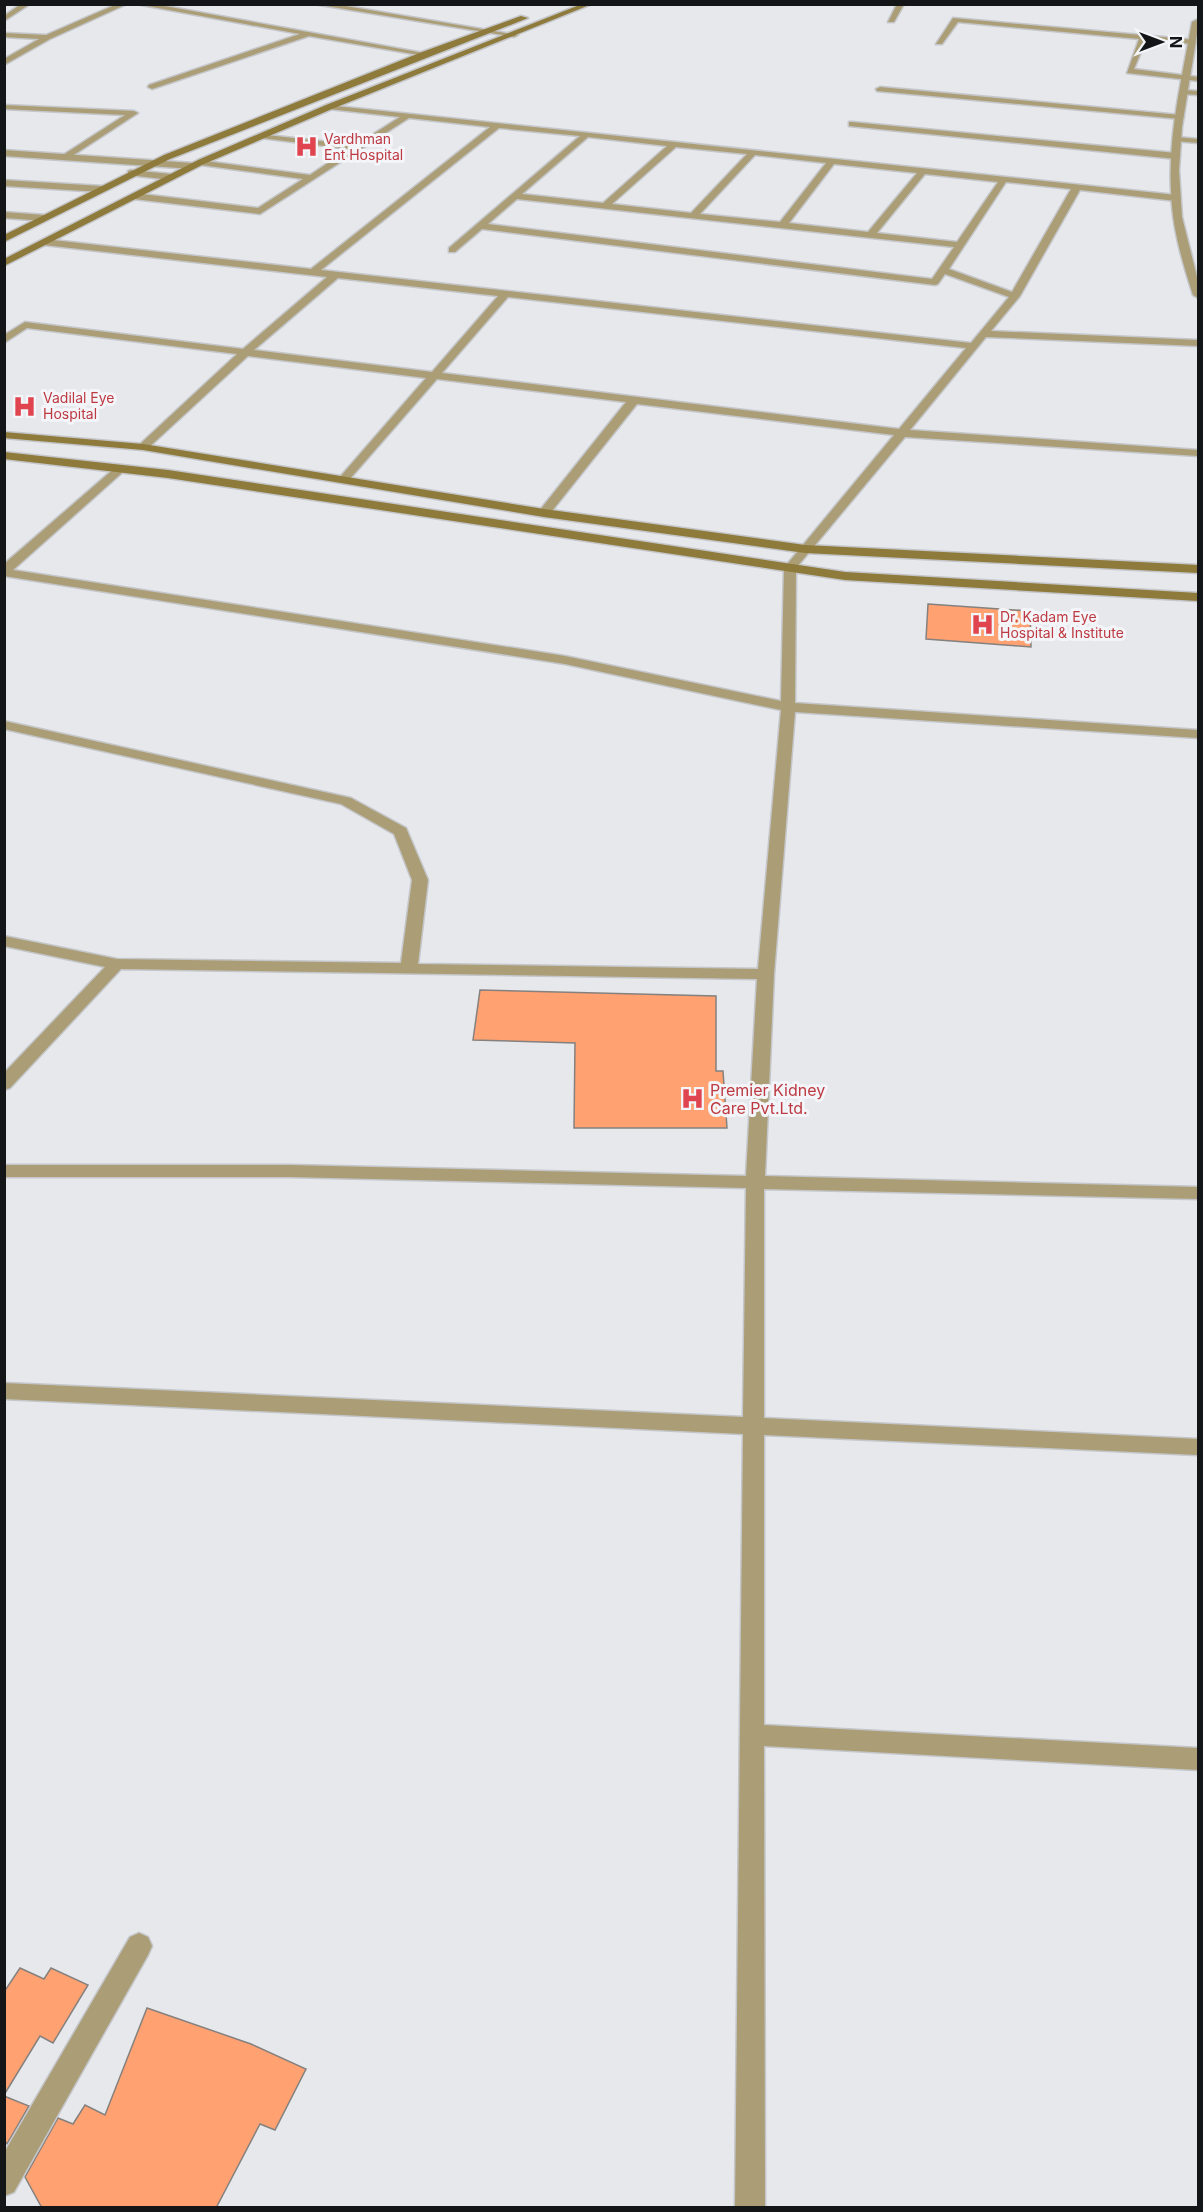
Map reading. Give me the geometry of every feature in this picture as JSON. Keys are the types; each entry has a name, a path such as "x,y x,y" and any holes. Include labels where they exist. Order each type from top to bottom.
{"main road":[{"path":"4,263 197,164 329,107 588,4"},
{"path":"4,239 154,163 425,54 530,16"},
{"path":"4,435 143,447 544,513 805,549 1198,569"},
{"path":"4,454 120,469 844,576 1198,597"}],"street":[{"path":"4,19 27,4"},
{"path":"4,63 47,37 124,4"},
{"path":"139,4 425,54"},
{"path":"317,4 514,34"},
{"path":"891,20 902,4"},
{"path":"939,42 956,20 1192,42"},
{"path":"1198,21 1186,78 1176,156 1176,198 1181,235 1198,295"},
{"path":"152,87 310,34"},
{"path":"4,35 47,37"},
{"path":"1144,37 1130,70 1198,79"},
{"path":"880,89 1180,117"},
{"path":"1184,92 1198,93"},
{"path":"4,107 134,113 66,158"},
{"path":"329,107 1176,198"},
{"path":"134,196 260,211 407,116"},
{"path":"852,124 1176,156"},
{"path":"314,272 496,126"},
{"path":"261,136 358,148"},
{"path":"452,250 585,136"},
{"path":"1177,139 1198,141"},
{"path":"605,206 673,145"},
{"path":"4,153 197,164 312,178"},
{"path":"693,216 752,154"},
{"path":"782,226 831,162"},
{"path":"4,163 52,166"},
{"path":"110,171 171,177"},
{"path":"870,236 922,172"},
{"path":"480,226 935,282 1003,181"},
{"path":"4,183 102,189"},
{"path":"750,2208 754,1183 766,974 788,706 790,568 1015,296 1076,189"},
{"path":"514,196 960,246"},
{"path":"4,215 45,218"},
{"path":"44,242 506,293 979,340 1198,343"},
{"path":"943,270 1015,296"},
{"path":"143,447 246,352 336,274"},
{"path":"344,479 506,293"},
{"path":"4,340 25,325 902,433 1198,453"},
{"path":"544,513 634,400"},
{"path":"4,571 120,469"},
{"path":"4,571 565,660 788,706 1198,734"},
{"path":"4,725 346,801 401,831 420,880 410,969"},
{"path":"4,941 117,964 766,974"},
{"path":"4,1084 117,964"},
{"path":"4,1172 290,1172 1198,1193"},
{"path":"4,1391 1198,1448"},
{"path":"752,1735 1198,1759"},
{"path":"4,2182 139,1946"}],"building":[{"path":"928,604 1030,611 1031,647 926,639"},
{"path":"480,990 716,996 716,1071 723,1071 727,1128 574,1128 575,1043 473,1040"},
{"path":"20,1968 44,1979 51,1968 88,1985 53,2043 40,2036 4,2095 4,1992"},
{"path":"147,2008 251,2044 306,2069 275,2130 260,2124 216,2208 42,2208 25,2177 58,2118 73,2124 85,2105 105,2115"},
{"path":"4,2096 29,2106 7,2144 4,2140"}],"place":[{"name":"Vardhman Ent Hospital","path":"306,147"},
{"name":"Vadilal Eye Hospital","path":"25,406"},
{"name":"Dr. Kadam Eye Hospital & Institute","path":"982,625"},
{"name":"Premier Kidney Care Pvt.Ltd.","path":"692,1099"}]}
